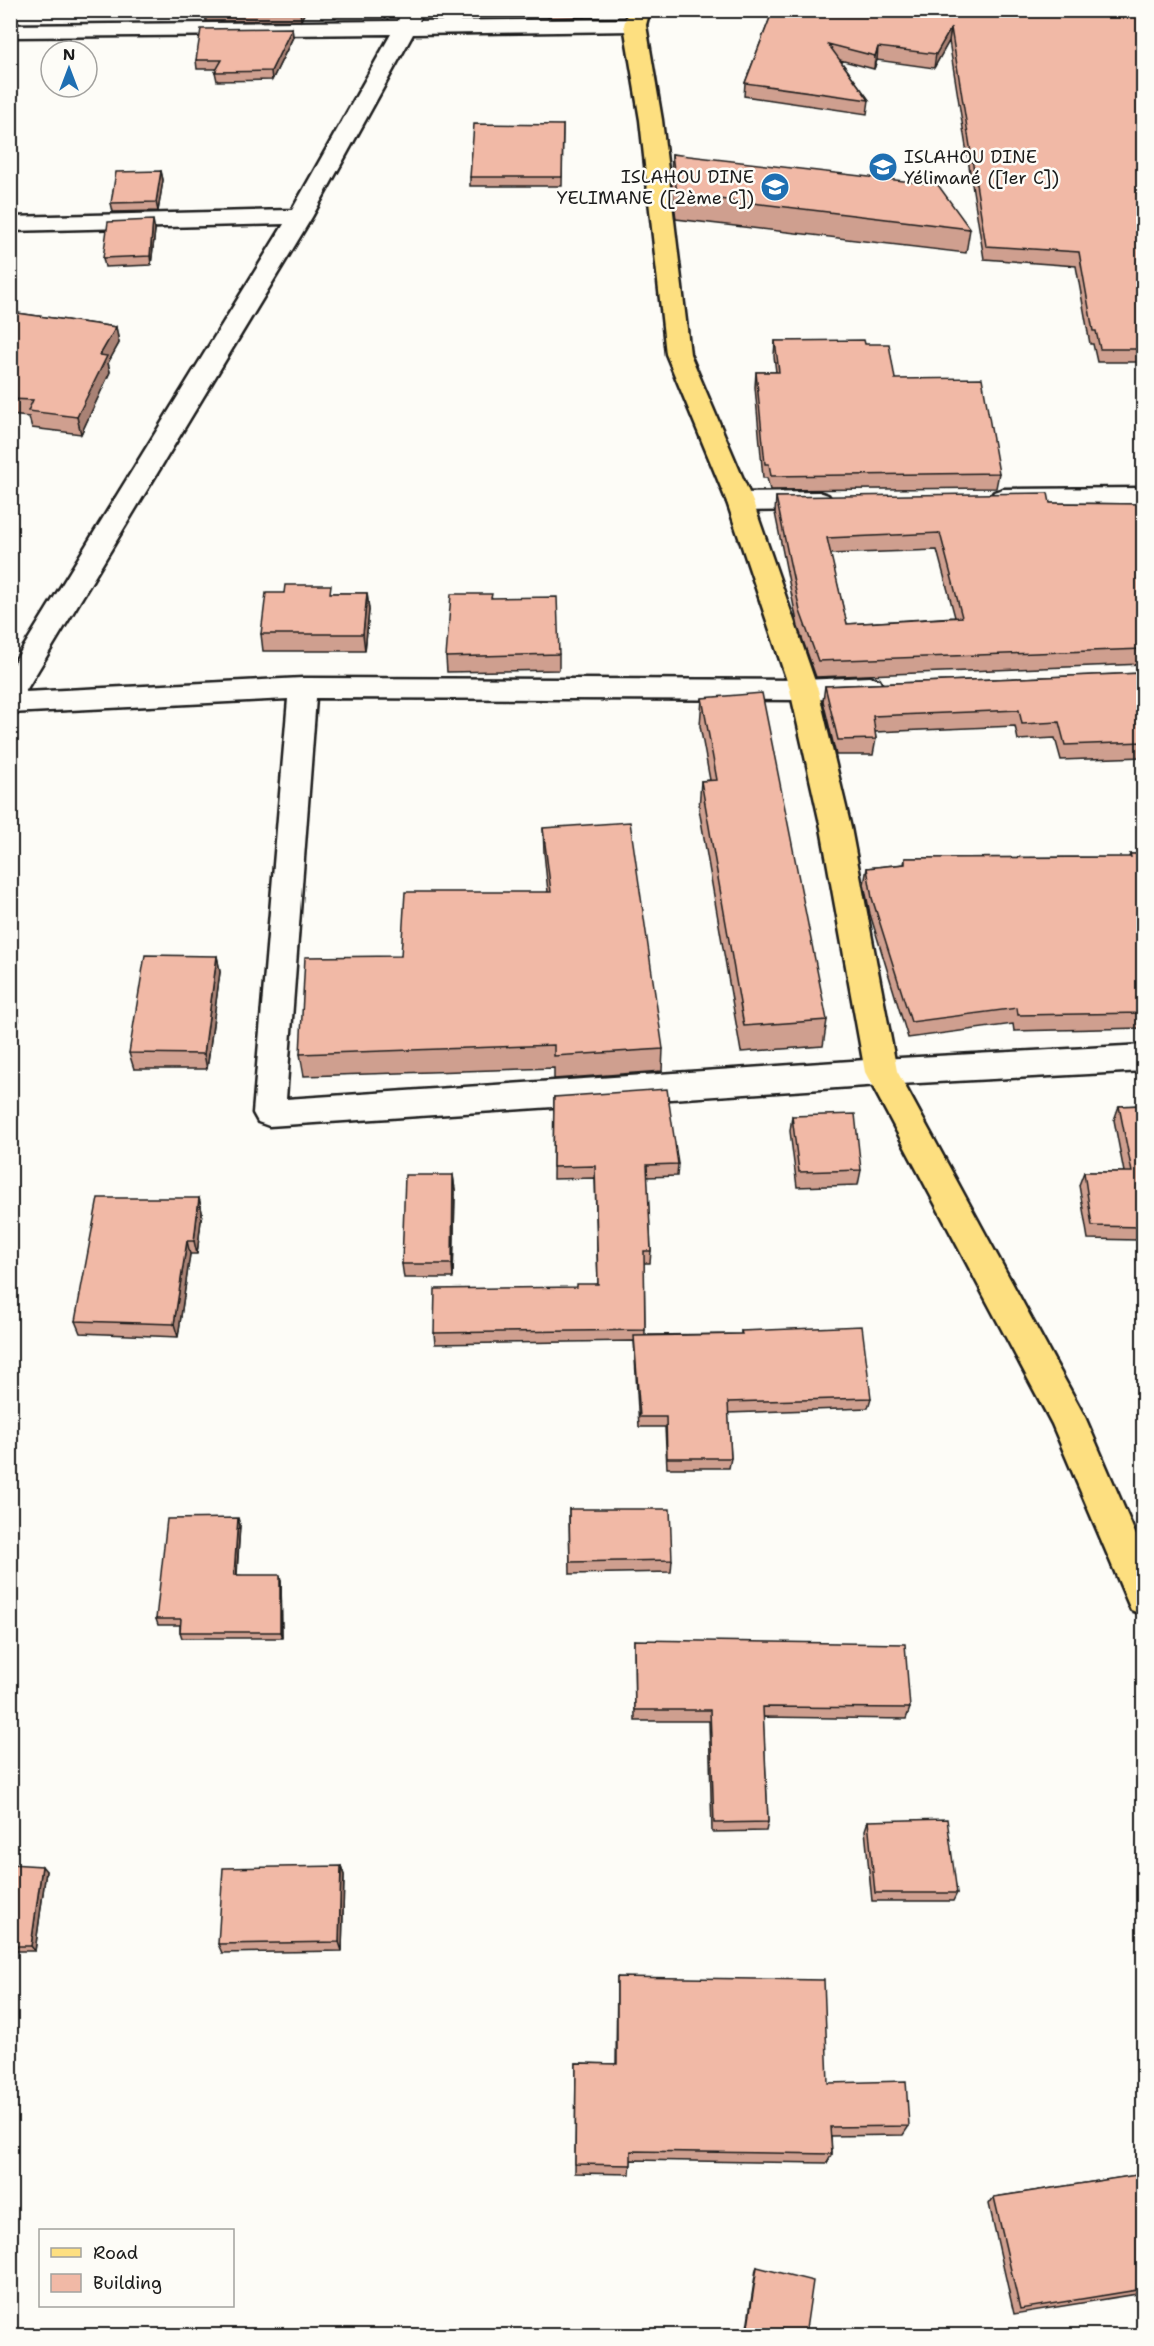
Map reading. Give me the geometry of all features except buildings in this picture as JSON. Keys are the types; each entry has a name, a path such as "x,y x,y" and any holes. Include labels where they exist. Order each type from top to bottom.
{"main road":[{"path":"637,18 678,354 740,502 804,690 836,828 881,1072 1067,1417 1137,1565 1143,1598"}],"street":[{"path":"10,693 300,218 410,18"},
{"path":"10,31 410,18 637,18"},
{"path":"10,224 300,218"},
{"path":"977,499 1143,497"},
{"path":"740,502 847,500"},
{"path":"10,703 303,688 804,690 898,686"},
{"path":"303,688 269,1113 881,1072 1143,1058"}],"place":[{"name":"ISLAHOU DINE Yélimané ([1er C])","path":"883,167"},
{"name":"ISLAHOU DINE YELIMANE ([2ème C])","path":"775,187"}]}
